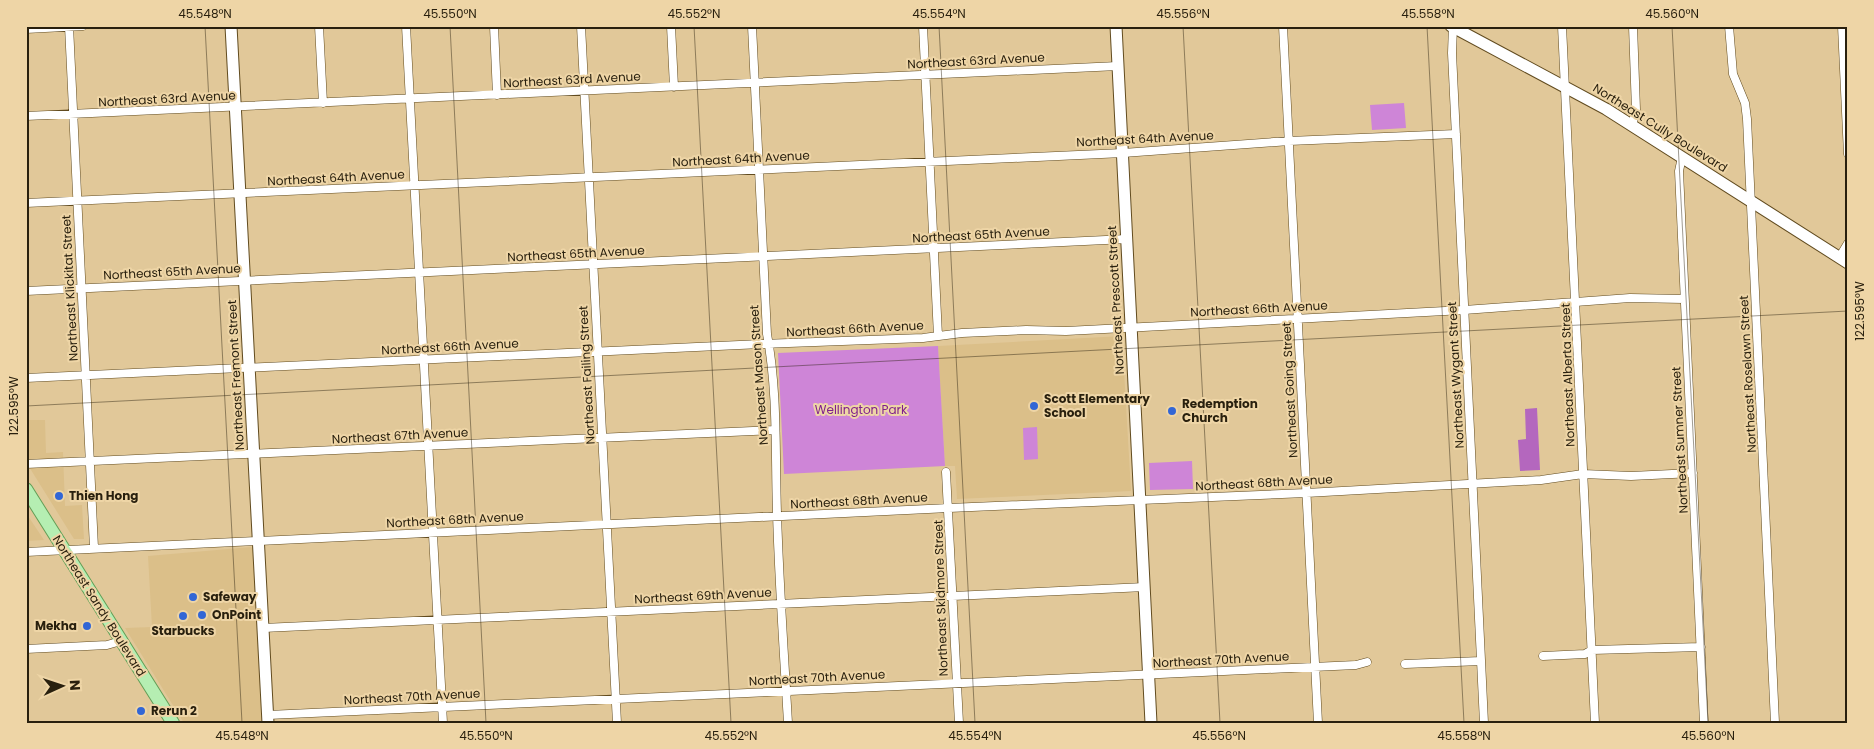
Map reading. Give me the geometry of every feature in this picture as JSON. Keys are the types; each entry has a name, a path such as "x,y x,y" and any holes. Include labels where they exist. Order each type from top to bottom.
{"main road":[{"name":"Northeast Fremont Street","path":"231,26 268,719"},
{"name":"Northeast Prescott Street","path":"1116,26 1151,723"},
{"name":"Northeast Cully Boulevard","path":"1452,27 1565,86 1682,157 1843,260"},
{"name":"Northeast Sandy Boulevard","path":"26,489 122,641 170,722"}],"street":[{"path":"26,29 83,26"},
{"path":"319,26 323,103"},
{"path":"406,26 443,723"},
{"path":"494,26 497,94"},
{"name":"Northeast Failing Street","path":"581,26 617,723"},
{"path":"671,26 674,86"},
{"name":"Northeast Mason Street","path":"752,26 758,169 775,430 777,516 788,723"},
{"path":"923,26 928,161 938,336"},
{"name":"Northeast Going Street","path":"1283,26 1318,723"},
{"name":"Northeast Alberta Street","path":"1562,26 1595,723"},
{"path":"1632,126 1636,110 1633,26"},
{"name":"Northeast Roselawn Street","path":"1729,26 1733,74 1747,111 1775,723"},
{"path":"1842,26 1848,154"},
{"name":"Northeast Klickitat Street","path":"69,27 94,548"},
{"name":"Northeast Wygant Street","path":"1452,27 1484,723"},
{"name":"Northeast 63rd Avenue","path":"26,116 1118,66"},
{"name":"Northeast 64th Avenue","path":"26,203 1123,153 1289,142 1456,134"},
{"name":"Northeast Sumner Street","path":"1682,157 1678,171 1704,723"},
{"name":"Northeast 65th Avenue","path":"26,290 1127,239"},
{"path":"1843,260 1848,243"},
{"name":"Northeast 66th Avenue","path":"26,378 938,336 1026,330 1066,331 1464,310 1630,298 1684,299"},
{"name":"Northeast 67th Avenue","path":"26,464 775,430"},
{"name":"Northeast Skidmore Street","path":"946,472 958,723"},
{"name":"Northeast 68th Avenue","path":"26,552 1306,493 1542,480 1583,474 1631,476 1693,474"},
{"name":"Northeast 69th Avenue","path":"263,628 1145,587"},
{"path":"26,650 107,645 122,641"},
{"path":"1542,656 1585,654 1592,650 1701,647"},
{"path":"1405,664 1481,661"},
{"name":"Northeast 70th Avenue","path":"268,719 442,707 1356,665 1367,662"}],"shaded area":[{"name":"Scott Elementary School","path":"1122,336 1131,491 957,499 955,466 945,466 938,346"},
{"path":"1537,408 1540,470 1520,471 1518,440 1526,439 1525,409"},
{"path":"26,420 45,420 46,453 63,452 65,506 82,505 84,539 74,539 26,462"},
{"path":"26,513 44,540 26,541"},
{"path":"251,547 254,551 263,723 184,723 125,628 152,627 148,556"}],"green space":[{"path":"1404,103 1406,128 1372,130 1370,105"},
{"name":"Wellington Park","path":"938,346 945,466 784,474 778,353"},
{"path":"1037,427 1038,459 1024,460 1023,428"},
{"path":"1192,461 1193,489 1150,490 1149,463"}],"place":[{"name":"Scott Elementary School","path":"1034,406"},
{"name":"Redemption Church","path":"1172,411"},
{"name":"Thien Hong","path":"59,496"},
{"name":"Safeway","path":"193,597"},
{"name":"OnPoint","path":"202,615"},
{"name":"Starbucks","path":"183,616"},
{"name":"Mekha","path":"87,626"},
{"name":"Rerun 2","path":"141,711"}]}
